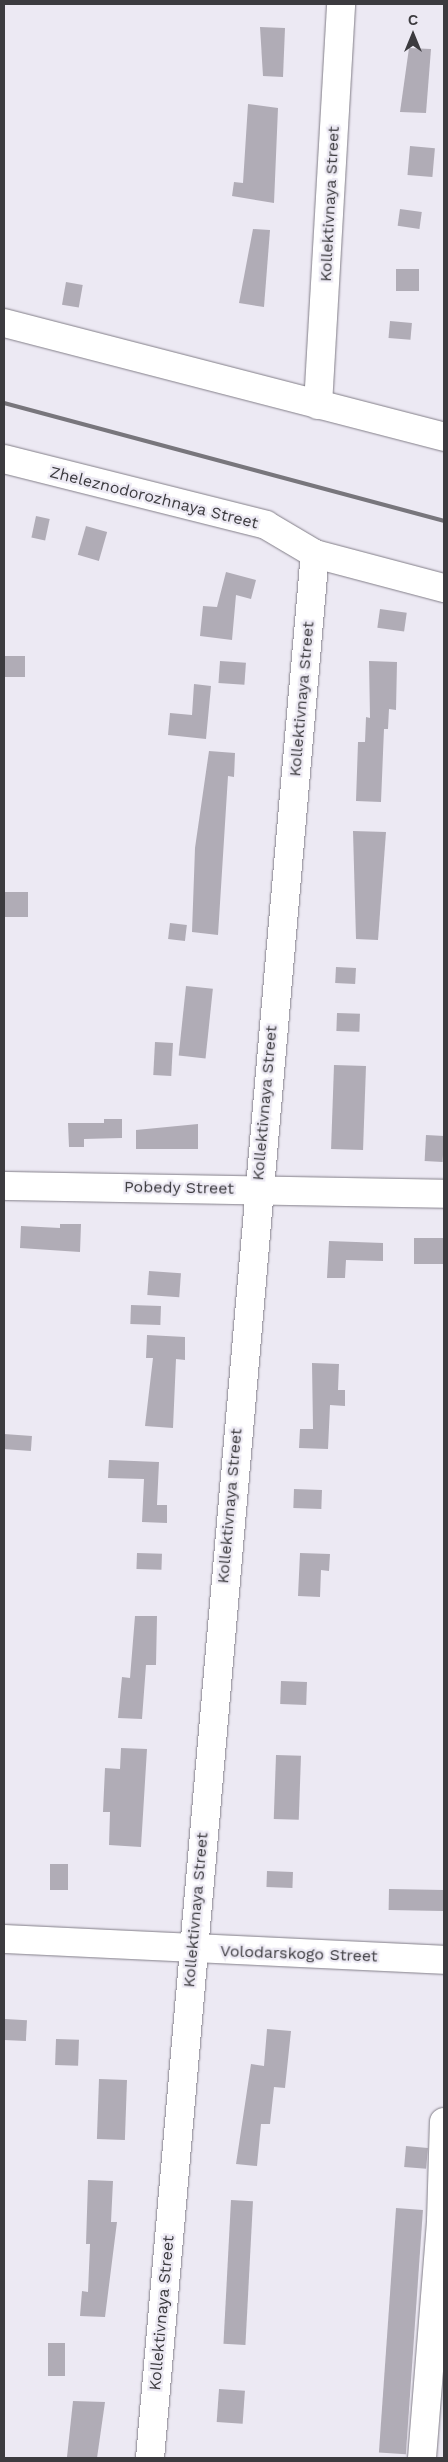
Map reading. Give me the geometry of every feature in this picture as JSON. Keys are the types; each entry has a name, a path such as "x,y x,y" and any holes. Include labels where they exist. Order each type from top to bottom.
{"street":[{"name":"Kollektivnaya Street","path":"318,405 341,4"},
{"path":"4,323 444,437"},
{"name":"Zheleznodorozhnaya Street","path":"4,459 266,525 315,554 444,588"},
{"name":"Kollektivnaya Street","path":"150,2458 257,1189 315,554"},
{"name":"Pobedy Street","path":"4,1186 257,1189 444,1194"},
{"name":"Volodarskogo Street","path":"4,1939 193,1950 444,1960"},
{"path":"422,2458 443,2221 444,2122"}],"building":[{"path":"260,27 285,28 283,77 263,76"},
{"path":"409,48 431,49 426,113 400,112"},
{"path":"248,104 278,108 274,203 232,196 234,182 243,183"},
{"path":"410,146 435,148 432,177 407,175"},
{"path":"400,209 422,212 419,229 398,226"},
{"path":"253,229 270,230 264,307 239,303"},
{"path":"396,269 419,269 419,291 396,291"},
{"path":"66,282 83,285 79,308 62,305"},
{"path":"390,321 412,323 410,340 389,338"},
{"path":"36,516 50,519 45,540 31,538"},
{"path":"86,526 107,532 99,561 78,555"},
{"path":"226,572 256,580 251,599 236,595 232,640 200,636 203,606 217,607"},
{"path":"380,609 407,613 404,632 377,628"},
{"path":"4,656 25,656 25,677 4,677"},
{"path":"220,661 246,663 244,685 218,683"},
{"path":"369,661 397,662 396,710 389,709 388,729 384,729 381,802 356,801 358,742 365,742 366,717 370,718"},
{"path":"194,684 211,686 206,739 168,735 170,713 192,715"},
{"path":"209,751 235,753 234,777 228,776 218,935 192,932 195,848"},
{"path":"353,831 386,832 378,940 356,939"},
{"path":"4,892 28,892 28,917 4,917"},
{"path":"170,923 187,925 185,941 168,939"},
{"path":"336,967 356,968 355,984 335,983"},
{"path":"186,986 213,989 206,1058 179,1056"},
{"path":"337,1013 360,1014 359,1032 336,1031"},
{"path":"155,1042 173,1043 171,1076 153,1075"},
{"path":"334,1065 366,1066 363,1150 331,1149"},
{"path":"104,1119 122,1119 122,1138 84,1139 84,1147 69,1147 68,1123 104,1123"},
{"path":"198,1124 198,1149 136,1149 136,1130"},
{"path":"426,1135 444,1136 443,1162 425,1161"},
{"path":"60,1224 81,1224 80,1252 20,1248 21,1226 60,1228"},
{"path":"414,1238 444,1238 444,1264 414,1264"},
{"path":"329,1241 383,1243 383,1261 346,1260 345,1278 327,1278"},
{"path":"149,1271 181,1273 179,1297 147,1295"},
{"path":"131,1305 161,1306 160,1325 130,1324"},
{"path":"147,1335 185,1337 185,1360 176,1359 173,1428 145,1426 153,1358 146,1358"},
{"path":"312,1363 339,1364 338,1390 345,1390 345,1406 330,1405 328,1449 299,1448 300,1429 313,1429"},
{"path":"4,1434 32,1436 31,1451 4,1449"},
{"path":"109,1460 159,1462 157,1505 167,1505 167,1523 142,1522 144,1479 108,1478"},
{"path":"294,1489 322,1490 321,1509 293,1508"},
{"path":"137,1553 162,1554 161,1570 136,1569"},
{"path":"300,1553 330,1554 329,1571 321,1570 320,1597 298,1596"},
{"path":"135,1616 157,1616 156,1665 146,1665 142,1719 118,1718 122,1677 130,1678"},
{"path":"281,1681 307,1682 306,1705 280,1704"},
{"path":"121,1748 147,1749 141,1847 109,1845 110,1812 103,1812 105,1768 120,1769"},
{"path":"276,1755 301,1756 299,1820 274,1819"},
{"path":"50,1864 68,1864 68,1890 50,1890"},
{"path":"267,1871 293,1872 292,1888 266,1887"},
{"path":"389,1889 444,1890 444,1911 389,1910"},
{"path":"5,2019 27,2020 26,2041 4,2040"},
{"path":"267,2029 291,2031 285,2088 274,2087 270,2124 261,2124 257,2166 236,2164 251,2064 264,2066"},
{"path":"56,2039 79,2040 78,2066 55,2065"},
{"path":"99,2079 127,2080 125,2140 97,2139"},
{"path":"406,2146 428,2148 426,2169 404,2167"},
{"path":"88,2180 113,2181 111,2222 117,2222 105,2317 80,2316 82,2291 88,2292 90,2244 86,2244"},
{"path":"231,2200 253,2201 245,2345 223,2344"},
{"path":"396,2208 423,2210 406,2454 379,2452"},
{"path":"48,2343 65,2343 65,2376 48,2376"},
{"path":"219,2389 245,2391 243,2424 217,2422"},
{"path":"73,2401 105,2402 97,2458 67,2457"}],"railway":[{"path":"4,403 444,521"}]}
